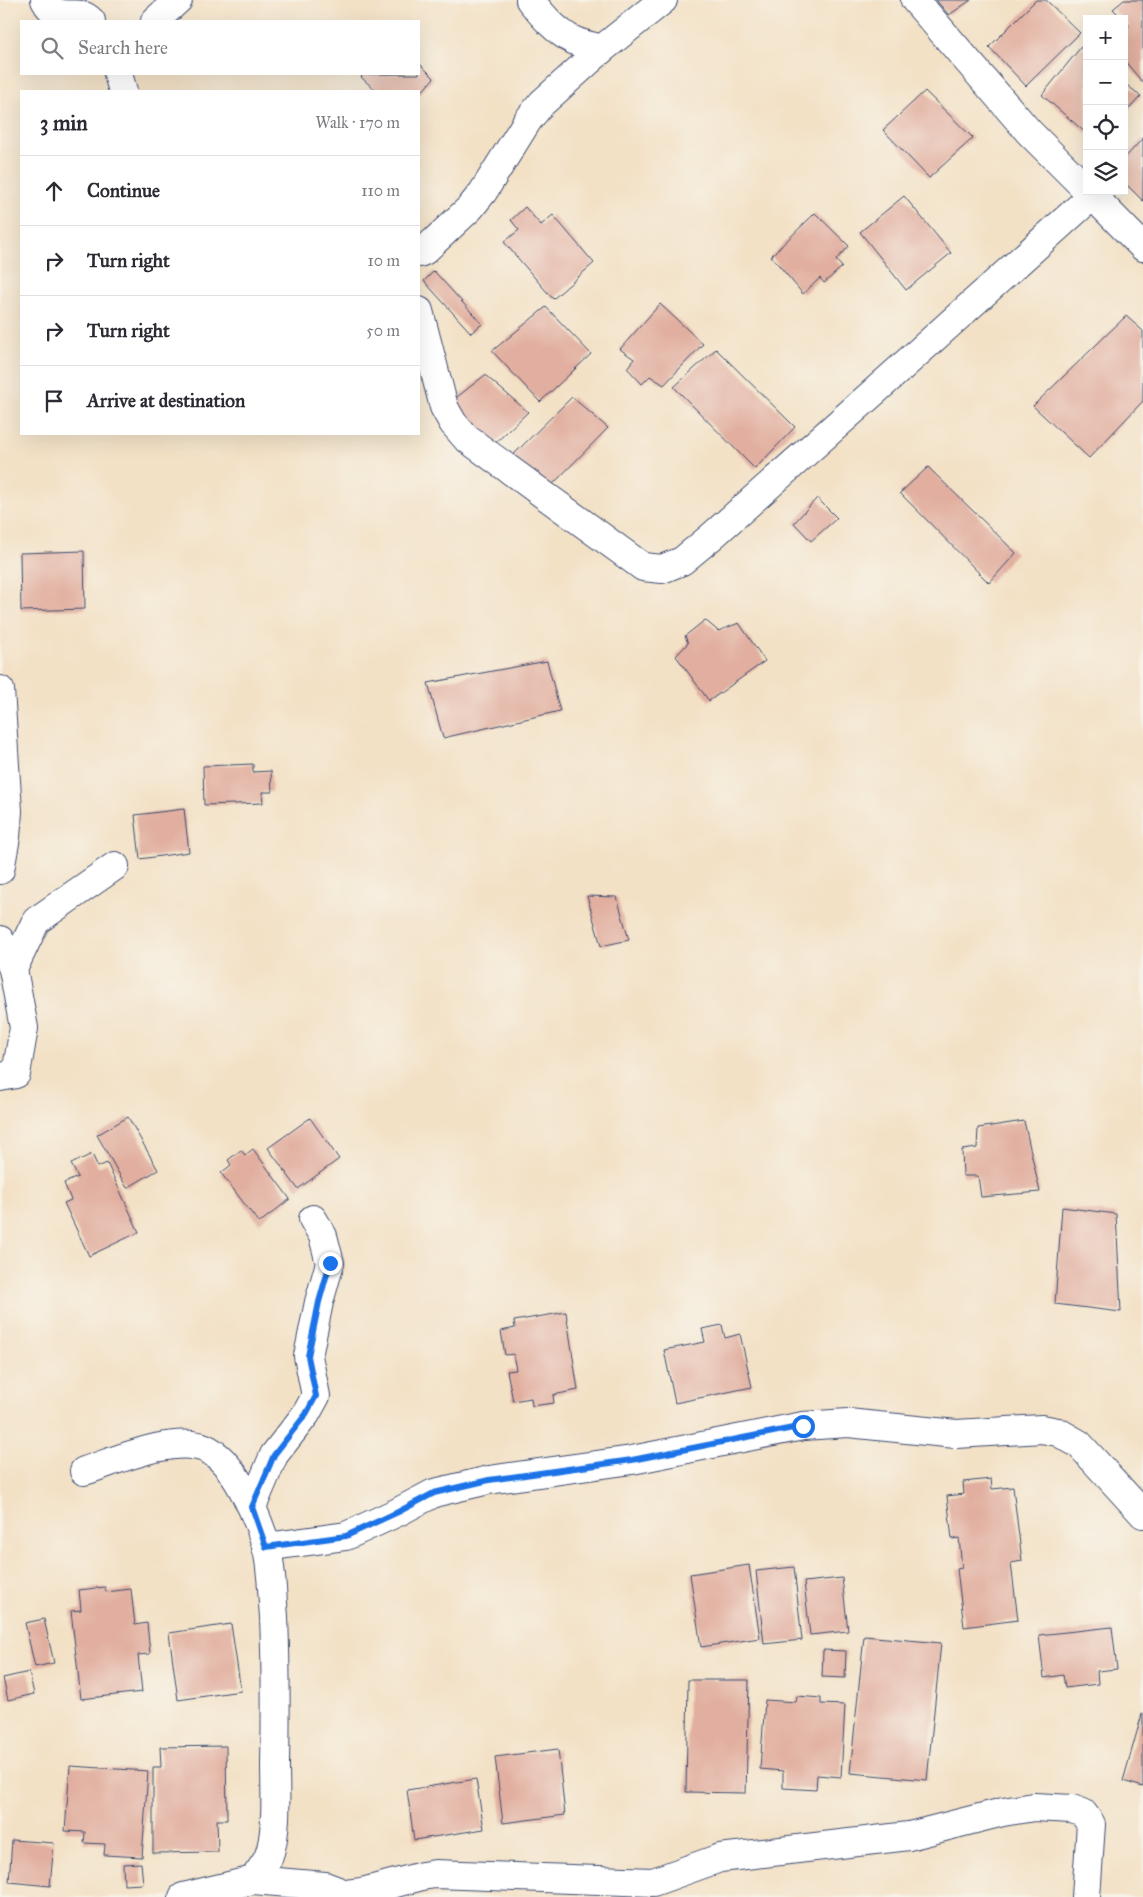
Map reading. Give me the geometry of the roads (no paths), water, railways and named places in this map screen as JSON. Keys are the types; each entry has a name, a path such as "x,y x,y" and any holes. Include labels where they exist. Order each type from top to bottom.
{"street":[{"path":"45,0 56,14 81,15 90,20"},
{"path":"156,20 178,0"},
{"path":"530,0 539,12 564,34 575,41 602,49"},
{"path":"420,253 470,208 483,192 528,120 542,103 602,49 663,0"},
{"path":"914,0 1028,132 1083,186"},
{"path":"118,75 123,90"},
{"path":"420,315 444,407 466,438 643,567 662,569 682,561 711,537 894,375 1086,195"},
{"path":"1092,195 1143,247"},
{"path":"0,690 8,812 0,870"},
{"path":"13,969 36,921 115,866"},
{"path":"0,940 13,969 24,1028 16,1074 0,1077"},
{"path":"252,1507 274,1455 306,1414 316,1396 308,1356 319,1302 330,1263 323,1236 313,1218"},
{"path":"266,1547 346,1536 434,1493 489,1480 632,1460 803,1426 848,1424 887,1426 956,1434 1042,1429 1058,1432 1079,1444 1143,1514"},
{"path":"84,1471 163,1446 189,1445 206,1449 224,1463 238,1482 252,1507 266,1547 272,1594 276,1672 275,1820 268,1858 253,1880"},
{"path":"183,1897 253,1880 325,1886 346,1894 362,1892 435,1874 654,1890 720,1858 909,1836 1003,1812 1034,1807 1072,1809 1083,1813 1091,1824 1086,1897"}]}
